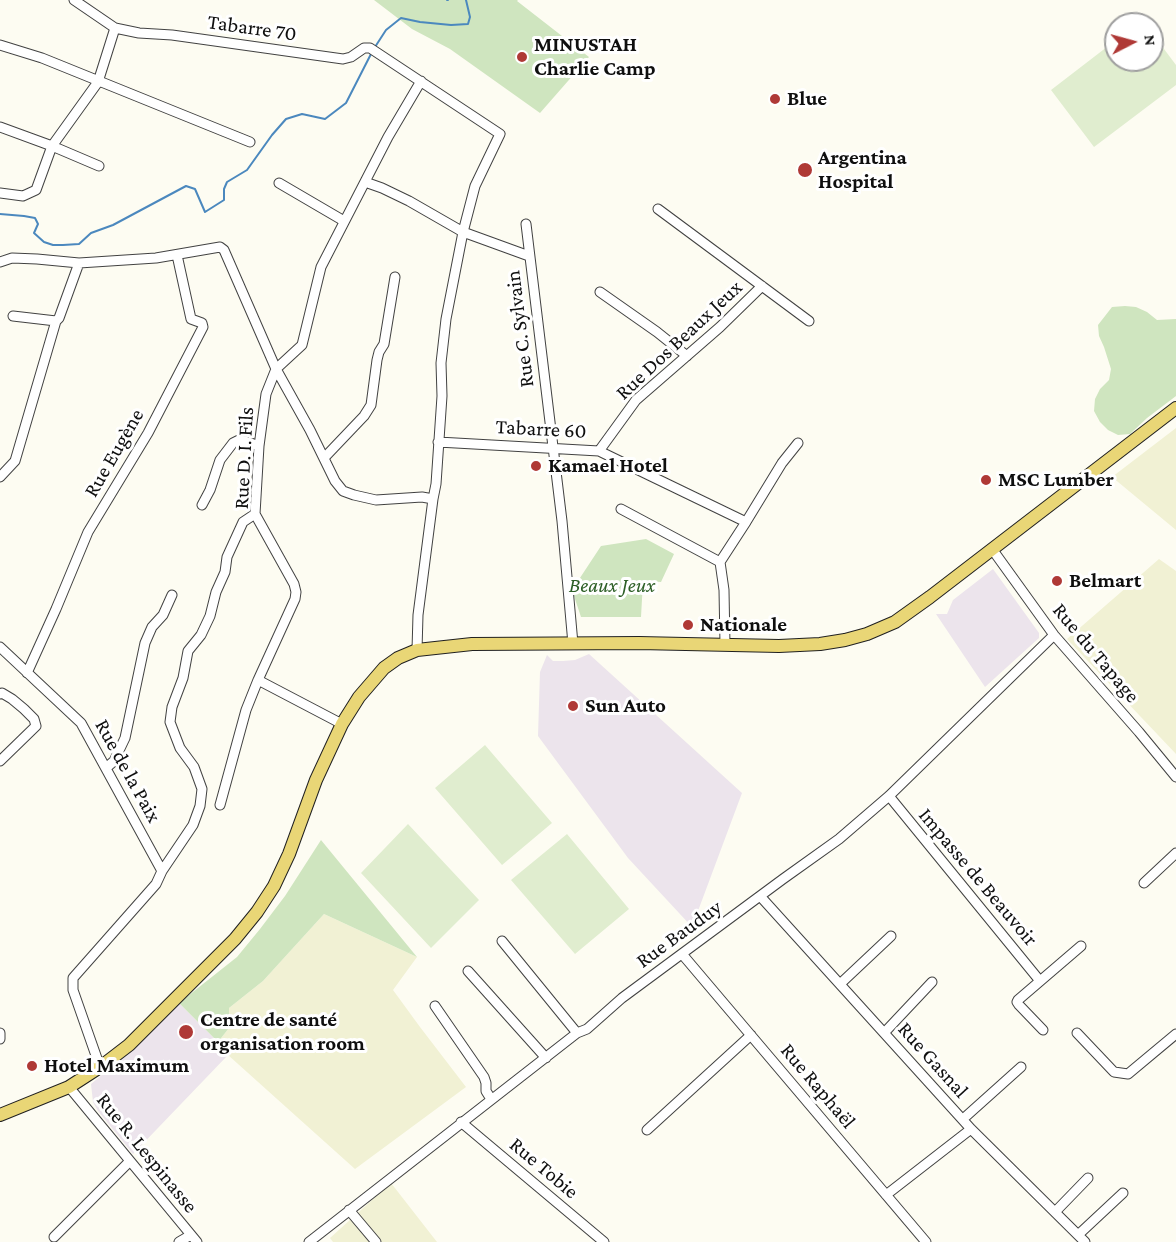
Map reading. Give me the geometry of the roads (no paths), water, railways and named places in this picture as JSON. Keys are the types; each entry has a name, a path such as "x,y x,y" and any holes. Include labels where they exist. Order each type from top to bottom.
{"main road":[{"path":"0,1115 69,1087 100,1067 129,1045 235,939 274,886 289,855 316,780 342,724 358,697 384,668 398,658 417,650 472,644 639,643 779,646 820,644 867,634 895,622 1176,408"}],"street":[{"name":"Tabarre 70","path":"74,0 115,28 139,33 172,35 343,59 351,57 364,48 370,48 421,81"},
{"path":"0,193 24,196 36,190 52,146 98,82 115,28"},
{"path":"0,45 42,58 250,142"},
{"path":"276,369 302,345 321,267 388,137 421,81 500,134 475,186 452,284 441,363 442,396 436,484 418,615 417,650"},
{"path":"0,128 52,146 99,166"},
{"path":"365,182 409,201 463,232 529,256"},
{"path":"279,183 344,221"},
{"path":"658,209 809,321"},
{"name":"Rue C. Sylvain","path":"526,224 562,521 573,644"},
{"path":"0,262 12,258 37,258 79,263 177,255 220,248 224,250 276,369 335,481 343,491 376,500 422,497 433,499"},
{"name":"Rue Eugène","path":"27,673 57,609 88,532 148,433 203,327 202,323 191,318 177,255"},
{"path":"0,477 15,461 56,321 79,263"},
{"path":"324,458 364,416 371,405 377,360 384,344 396,277"},
{"name":"Rue Dos Beaux Jeux","path":"599,451 636,400 720,327 762,286"},
{"path":"600,292 687,356"},
{"path":"13,316 56,321"},
{"name":"Rue D. I. Fils","path":"258,680 296,599 294,584 255,514 259,446 266,394 276,369"},
{"path":"202,505 210,490 220,460 233,443 239,440 259,446"},
{"name":"Tabarre 60","path":"438,442 599,451 746,522"},
{"path":"725,645 724,590 720,562 782,463 798,443"},
{"path":"621,509 720,562"},
{"path":"100,1067 73,990 74,978 156,884 162,871 194,825 202,789 194,767 180,748 170,722 172,707 183,678 189,651 201,635 210,616 216,592 225,572 227,557 243,522 255,514"},
{"name":"Rue du Tapage","path":"992,549 1054,635 1176,777"},
{"path":"106,768 114,762 125,738 146,643 152,627 163,615 172,595"},
{"name":"Rue Bauduy","path":"309,1242 491,1099 577,1034 587,1029 622,998 839,840 888,796 1054,635"},
{"name":"Rue de la Paix","path":"0,647 81,723 162,871"},
{"path":"220,805 246,710 258,680 342,724"},
{"path":"0,694 12,699 24,709 36,726 0,761"},
{"name":"Impasse de Beauvoir","path":"888,796 1040,981"},
{"path":"1144,883 1176,853"},
{"name":"Rue Gasnal","path":"760,896 971,1129 1082,1239"},
{"path":"840,984 891,936"},
{"path":"502,940 577,1034"},
{"path":"1043,1030 1017,1002 1080,946"},
{"name":"Rue Raphaël","path":"682,954 926,1242"},
{"path":"468,971 546,1058"},
{"path":"885,1033 932,982"},
{"path":"435,1006 484,1077 486,1091 491,1099"},
{"path":"0,1033 0,1040"},
{"path":"1077,1034 1114,1072 1128,1074 1176,1034"},
{"path":"647,1130 751,1035"},
{"path":"963,1119 1021,1067"},
{"name":"Rue R. Lespinasse","path":"69,1087 194,1238"},
{"name":"Rue Tobie","path":"461,1122 604,1242"},
{"path":"886,1195 971,1129"},
{"path":"54,1237 130,1161"},
{"path":"1055,1212 1088,1178"},
{"path":"1082,1239 1123,1193"},
{"path":"349,1210 375,1242"},
{"path":"179,1242 194,1238"}],"waterway":[{"path":"375,47 386,30 401,18 451,25 468,24 470,17 466,0"},
{"path":"0,214 35,218 38,224 34,233 44,242 63,245 79,244 91,233 113,225 186,186 195,189 205,212 224,200 224,189 227,182 247,170 286,119 302,114 325,119 346,103 372,52"}],"place":[{"name":"MINUSTAH Charlie Camp","path":"522,57"},
{"name":"Blue","path":"775,99"},
{"name":"Argentina Hospital","path":"805,170"},
{"name":"Kamael Hotel","path":"536,466"},
{"name":"MSC Lumber","path":"986,480"},
{"name":"Belmart","path":"1057,581"},
{"name":"Nationale","path":"688,625"},
{"name":"Sun Auto","path":"573,706"},
{"name":"Centre de santé organisation room","path":"186,1032"},
{"name":"Hotel Maximum","path":"32,1066"}],"park label":[{"name":"Beaux Jeux","path":"612,586"}]}
